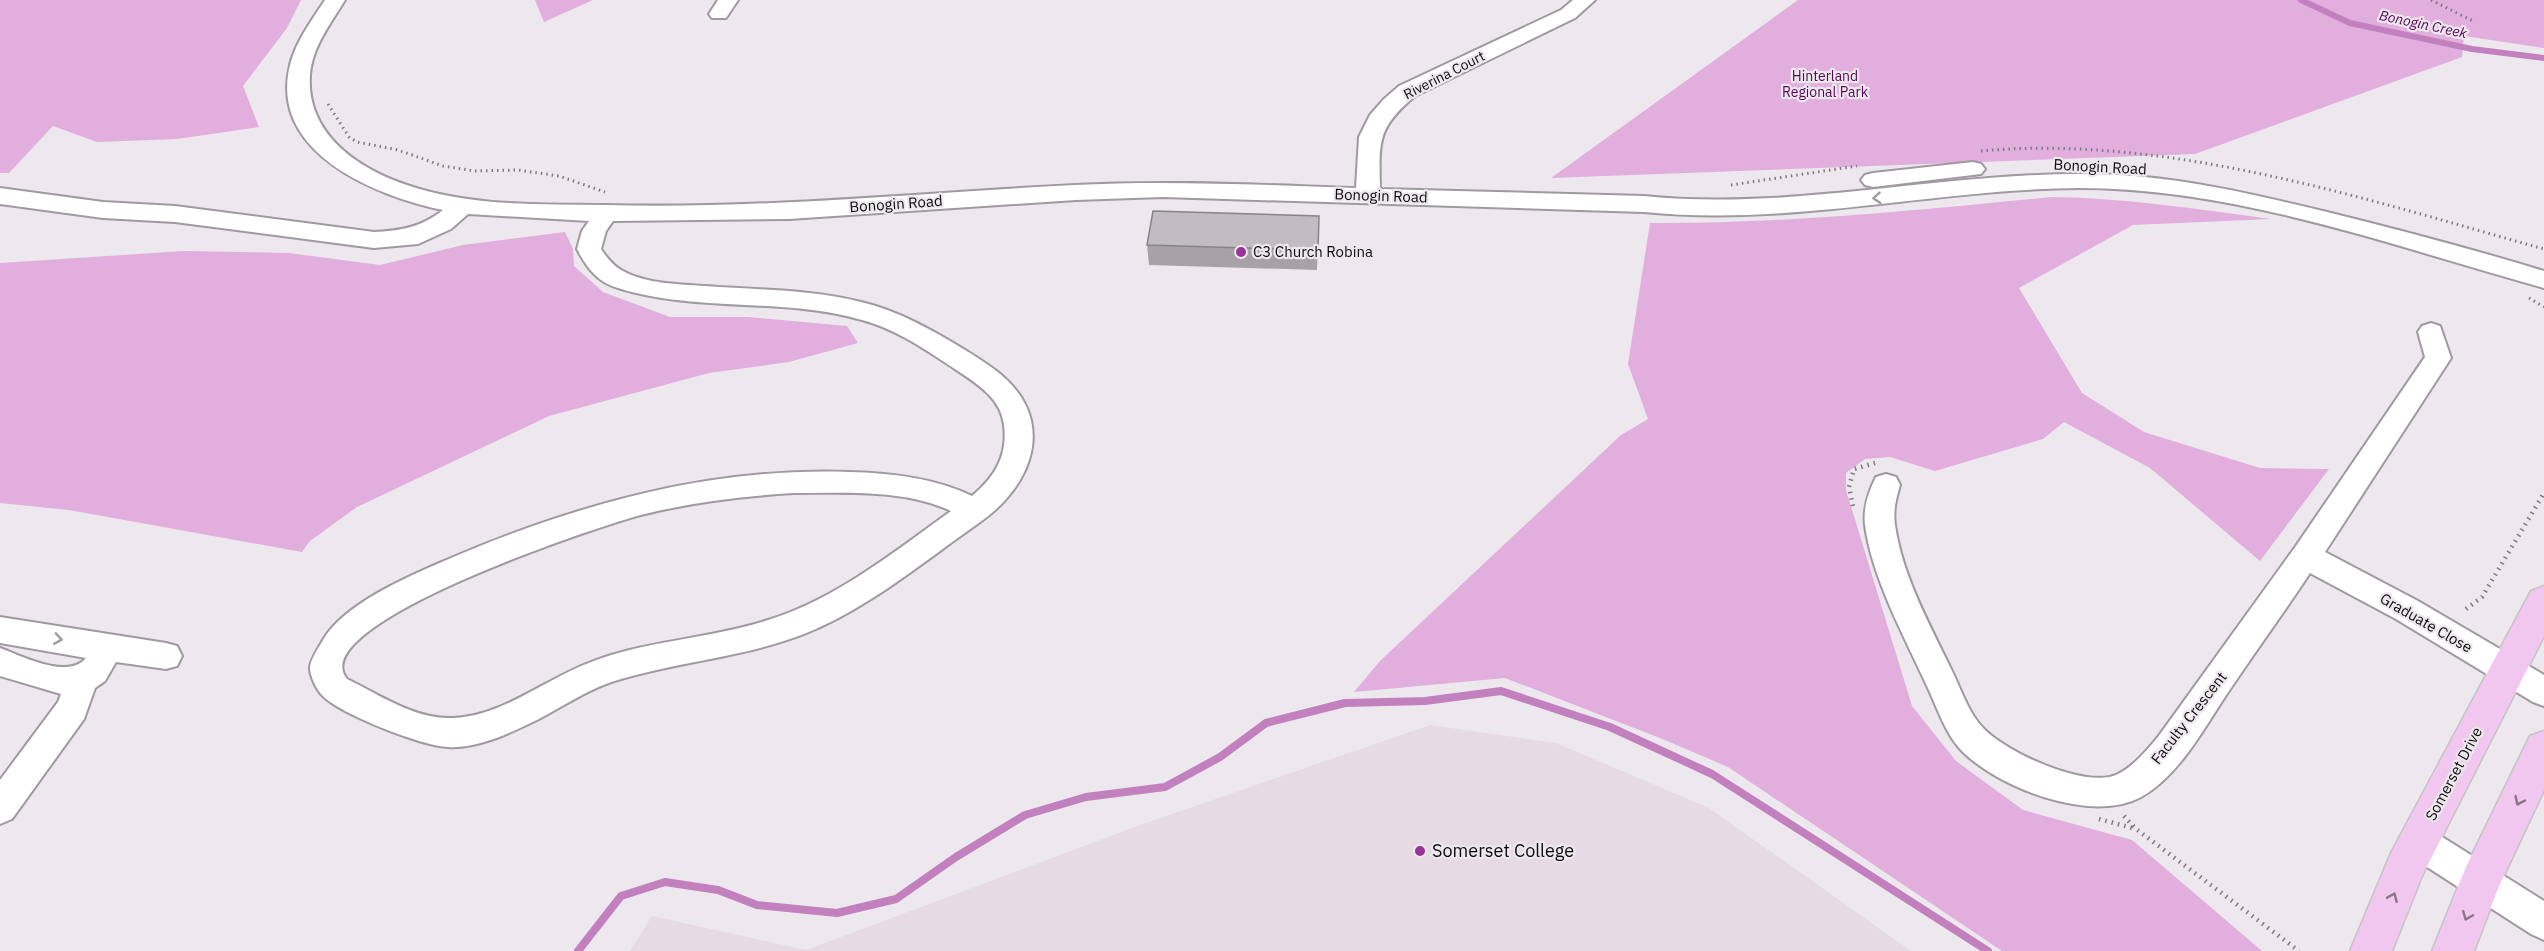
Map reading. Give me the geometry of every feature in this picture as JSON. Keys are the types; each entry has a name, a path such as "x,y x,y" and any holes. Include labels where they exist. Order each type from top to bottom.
{"main road":[{"name":"Somerset Drive","path":"2371,951 2419,842 2523,665 2544,601"},
{"path":"2453,951 2481,881 2544,748"}],"street":[{"name":"Bonogin Road","path":"335,0 305,51 299,74 304,113 311,132 341,161 367,178 399,191 462,206 608,204 715,214 819,210 1045,193 1166,189 1644,204 1682,208 1766,206 2031,182 2081,180 2204,190 2409,234 2544,280"},
{"name":"Riverina Court","path":"1368,196 1367,151 1370,130 1387,107 1407,91 1568,14 1585,0"},
{"name":"Bonogin Road","path":"1644,204 1769,194 1907,175 2022,164 2120,167 2235,183 2409,234 2544,270"},
{"path":"1907,175 1917,183 1925,185 2028,176 2081,180"},
{"path":"0,196 83,208 232,221 374,240 392,240 417,235 442,223 462,206"},
{"path":"608,204 594,231 589,249 597,264 609,277 666,291 755,297 862,311 909,329 990,378 1005,392 1017,415 1020,435 1017,459 1008,478 993,497 975,510 852,594 802,621 734,643 633,662 600,672 488,726 467,733 449,733 411,724 336,689 328,679 326,665 332,649 345,633 388,603 449,572 522,542 590,518 684,496 783,482 881,487 931,493 948,496 975,510"},
{"path":"2409,234 2467,239 2544,262"},
{"path":"2409,234 2505,273 2534,292"},
{"name":"Faculty Crescent","path":"2104,794 2127,787 2162,758 2313,549 2438,358 2431,332"},
{"path":"1886,485 1879,509 1884,539 1905,598 1956,716 1973,740 2025,773 2052,784 2104,794"},
{"name":"Graduate Close","path":"2313,549 2407,610 2523,665 2544,692"},
{"path":"0,630 166,656"},
{"path":"0,662 70,681 82,678 102,663 105,655 102,646"},
{"path":"0,808 72,709 82,678"},
{"path":"2419,842 2544,922"}],"path":[{"path":"2432,0 2475,22"},
{"path":"325,98 333,116 349,137 357,142 398,150 443,166 476,171 518,170 559,176 581,182 608,204"},
{"path":"1845,168 1849,175"},
{"path":"2534,292 2544,307"},
{"path":"2466,609 2471,602 2482,597 2539,505 2544,493"},
{"path":"2104,794 2136,829 2299,951"}],"shaded area":[{"name":"Somerset College","path":"1430,725 1556,743 1709,808 1911,951 630,951 652,916 806,950 1140,825"}],"green space":[{"path":"0,0 301,0 287,28 243,86 259,127 177,139 97,142 53,126 9,173 0,173"},
{"path":"535,0 593,0 544,22"},
{"name":"Hinterland Regional Park","path":"1798,0 2544,0 2544,48 2464,36 2462,57 2195,154 1551,178"},
{"path":"2052,197 2135,202 2271,219 2133,225 2019,288 2082,393 2144,432 2260,468 2329,469 2260,561 2150,468 2064,422 2043,439 1935,471 1890,457 1865,459 1846,473 1846,490 1912,706 1956,761 2023,810 2132,840 2262,951 2002,951 1728,767 1665,740 1505,678 1354,692 1380,661 1621,435 1648,419 1628,364 1650,223 1801,219"},
{"path":"565,232 573,249 574,266 603,292 670,317 748,317 847,326 858,343 789,362 709,373 549,416 357,507 310,541 302,552 69,510 0,503 0,263 184,251 289,253 380,265 463,245"}],"building":[{"path":"1153,211 1319,216 1318,250 1147,245"}],"waterway":[{"name":"Bonogin Creek","path":"2301,0 2350,23 2472,49 2544,58"},
{"path":"578,951 621,896 665,882 718,890 757,905 837,913 896,899 956,857 1025,815 1086,797 1165,787 1220,757 1266,723 1345,703 1425,701 1501,691 1610,727 1712,774 1988,951"}],"place":[{"name":"C3 Church Robina","path":"1241,252"},
{"name":"Somerset College","path":"1420,851"}]}
